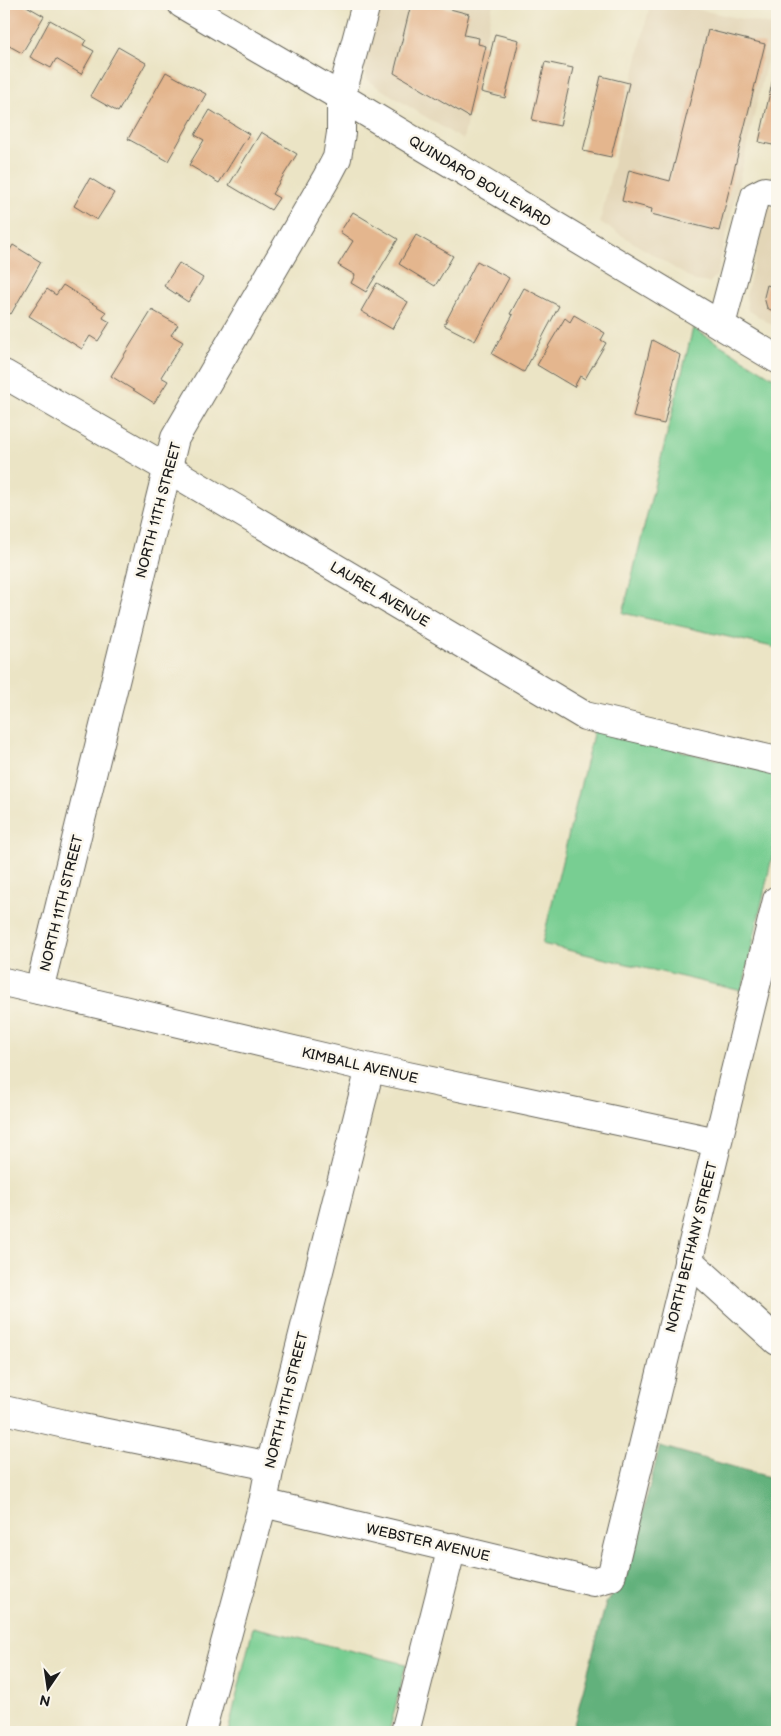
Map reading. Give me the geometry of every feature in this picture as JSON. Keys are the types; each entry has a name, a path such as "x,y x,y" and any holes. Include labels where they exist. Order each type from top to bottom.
{"street":[{"name":"QUINDARO BOULEVARD","path":"182,4 341,97 777,359"},
{"name":"NORTH 11TH STREET","path":"39,990 175,438 337,158 341,133 341,97 366,4"},
{"path":"721,324 755,196 765,191 777,194"},
{"name":"LAUREL AVENUE","path":"4,374 167,468 585,716 777,761"},
{"name":"NORTH BETHANY STREET","path":"593,1582 611,1576 777,900"},
{"name":"KIMBALL AVENUE","path":"4,982 370,1068 717,1142"},
{"name":"NORTH 11TH STREET","path":"201,1732 262,1503 370,1068"},
{"path":"688,1260 777,1341"},
{"path":"4,1410 270,1466"},
{"name":"WEBSTER AVENUE","path":"262,1503 593,1582"},
{"path":"405,1732 452,1548"}],"shaded area":[{"path":"379,4 493,4 463,140 368,81 364,67"},
{"path":"650,4 673,4 775,26 717,275 709,283 695,281 600,222"},
{"path":"768,206 777,208 777,328 748,310 746,296"}],"green space":[{"path":"693,328 777,380 777,648 623,613"},
{"path":"594,730 777,774 777,835 742,991 542,944"},
{"path":"660,1446 769,1477 777,1446 777,1732 572,1732 606,1603 626,1578"},
{"path":"253,1627 406,1664 389,1732 228,1732"}],"building":[{"path":"4,4 23,4 44,16 22,53 4,43"},
{"path":"411,4 436,4 469,14 464,35 479,38 478,44 486,46 469,117 394,73"},
{"path":"50,20 86,40 83,45 94,51 81,74 56,59 51,68 30,57"},
{"path":"708,30 765,44 719,231 651,214 652,209 622,201 629,170 670,181"},
{"path":"495,34 519,40 505,98 481,92"},
{"path":"118,47 146,63 118,112 90,96"},
{"path":"545,62 573,68 560,126 532,120"},
{"path":"166,72 206,94 168,161 128,139"},
{"path":"774,74 777,75 777,146 759,142"},
{"path":"601,76 629,83 611,157 583,151"},
{"path":"210,110 249,134 219,183 189,165 204,140 195,135"},
{"path":"261,132 297,154 272,194 279,198 271,210 229,185"},
{"path":"90,178 114,193 97,220 74,206"},
{"path":"353,212 398,239 366,292 351,283 355,275 338,265 353,241 340,232"},
{"path":"416,235 453,256 435,286 399,264"},
{"path":"13,245 41,262 11,314 4,310 4,260"},
{"path":"477,261 509,278 475,341 444,325"},
{"path":"179,263 203,278 188,302 164,286"},
{"path":"377,283 408,302 392,329 361,311"},
{"path":"63,285 106,312 103,318 110,322 98,341 90,336 82,349 29,316 47,289 56,295"},
{"path":"767,285 777,288 777,313 767,308 764,297"},
{"path":"524,288 559,306 524,372 492,354 513,315 510,314"},
{"path":"152,310 178,325 171,335 183,342 161,377 168,381 154,403 111,376"},
{"path":"574,315 605,333 601,340 606,343 585,379 580,376 574,387 537,365 565,318 570,322"},
{"path":"652,340 680,355 664,424 633,417"}]}
